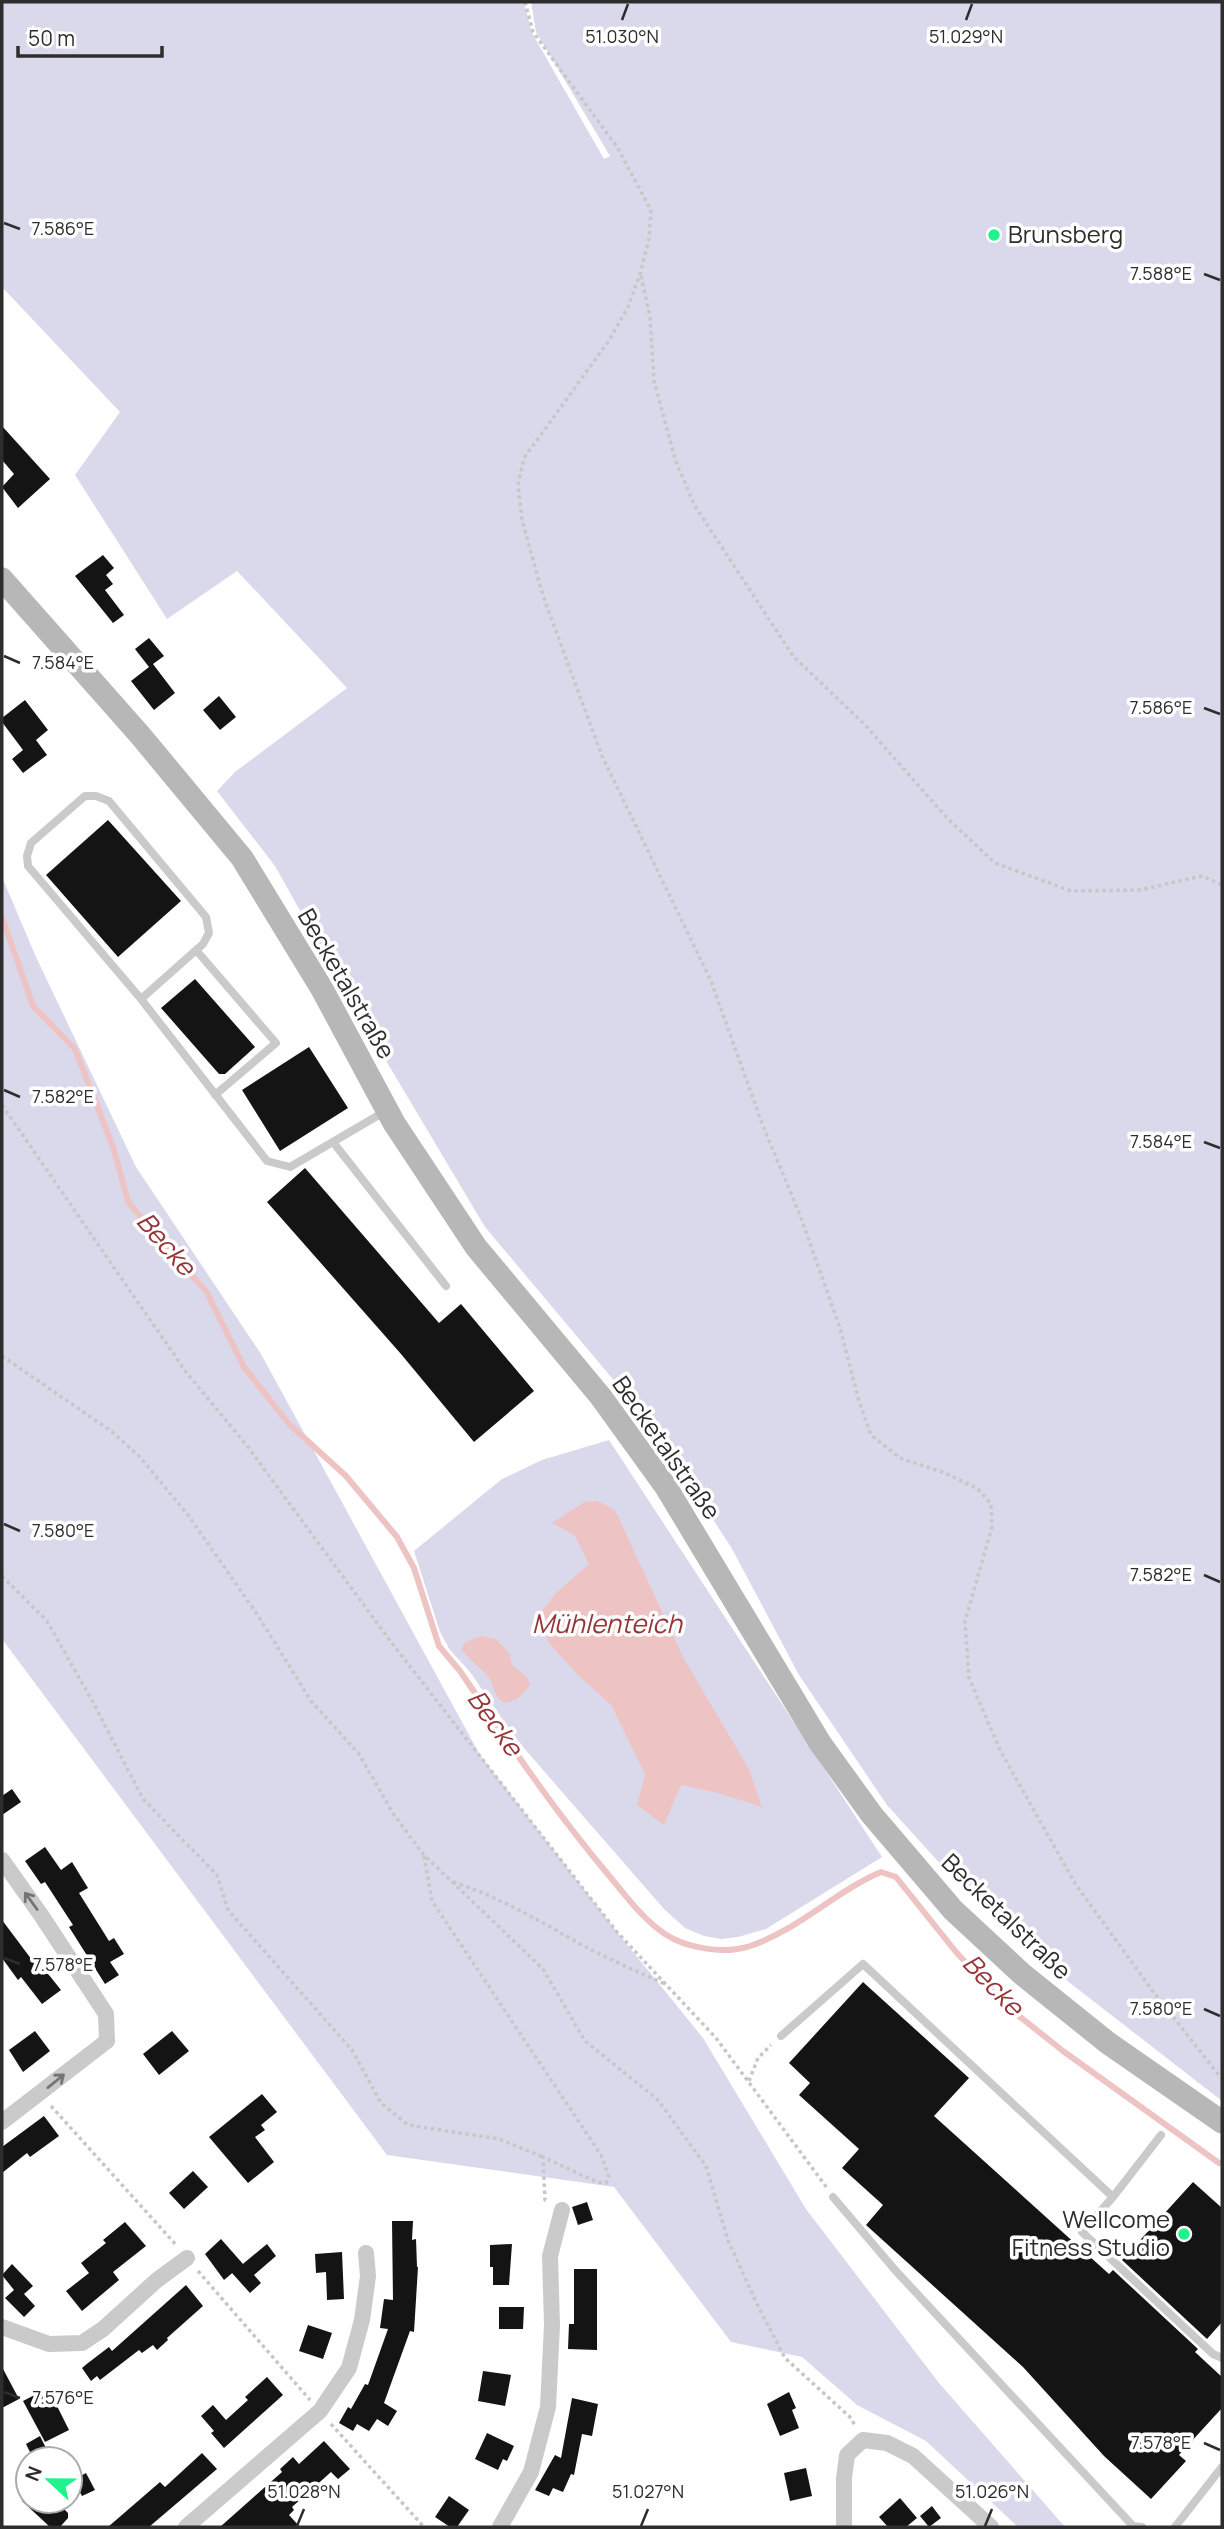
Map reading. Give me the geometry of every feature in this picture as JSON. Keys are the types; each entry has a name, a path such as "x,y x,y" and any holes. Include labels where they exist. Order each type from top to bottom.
{"main road":[{"name":"Becketalstraße","path":"2,579 140,735 242,858 322,989 387,1110 476,1247 601,1397 666,1487 820,1743 872,1815 953,1910 1022,1974 1108,2043 1222,2122"}],"street":[{"path":"2,1860 106,2014 107,2040 2,2122"},
{"path":"499,2527 531,2472 548,2407 552,2325 550,2256 562,2210"},
{"path":"186,2527 320,2411 349,2368 362,2320 368,2276 366,2253"},
{"path":"2,2327 49,2344 82,2343 103,2329 157,2280 187,2258"},
{"path":"844,2527 847,2455 863,2440 887,2443 912,2456 991,2527"}],"lane":[{"path":"141,999 203,944 209,933 206,917 109,801 96,796 85,796 31,843 27,856 28,866 141,999 267,1161 290,1167 387,1110"},
{"path":"196,950 276,1043 215,1095"},
{"path":"333,1142 446,1286"},
{"path":"780,2036 863,1964 1113,2197"},
{"path":"1161,2135 1082,2232 1213,2354 1222,2358"},
{"path":"833,2197 895,2270 1133,2526 1142,2527"},
{"path":"1175,2527 1222,2467"}],"path":[{"path":"525,2 533,32 617,147 651,210 649,239 628,307 608,342 524,458 518,485 522,520 543,596 602,756 711,981 831,1303 871,1435 900,1458 945,1473 978,1489 991,1504 992,1527 965,1621 968,1678 1001,1752 1076,1885 1152,1990 1222,2079"},
{"path":"640,274 650,317 654,381 676,462 695,506 793,656 866,726 948,819 995,863 1071,891 1140,890 1202,876 1222,885"},
{"path":"2,1105 186,1372 248,1447 391,1642 617,1931 716,2038 833,2197"},
{"path":"2,1356 111,1431 139,1456 188,1515 257,1614 311,1701 359,1754 394,1815 423,1854 543,1969 585,2040 657,2099 706,2166 728,2241 785,2358 850,2418 863,2440"},
{"path":"2,1576 47,1621 143,1798 217,1875 228,1910 352,2050 381,2103 408,2125 499,2139 597,2182 606,2183 609,2177 601,2155 432,1901 423,1854"},
{"path":"452,1882 478,1890 539,1919 586,1947 668,1986"},
{"path":"749,2081 759,2056 780,2036"},
{"path":"41,2094 425,2527"},
{"path":"542,2157 545,2200 562,2210"}],"shaded area":[{"path":"2,2 524,2 532,33 604,159 610,156 536,32 531,2 1222,2 1222,2101 1043,1962 953,1878 887,1805 799,1675 731,1547 648,1421 485,1227 357,1012 275,866 217,791 235,772 347,688 237,571 167,619 75,475 120,412 2,287"},
{"path":"2,877 36,957 136,1167 261,1354 480,1755 703,2038 806,2209 939,2383 1065,2527 1018,2527 926,2441 857,2405 802,2357 731,2342 614,2187 387,2155 2,1639"},
{"path":"609,1440 882,1857 766,1929 721,1939 704,1936 685,1928 664,1909 516,1739 470,1672 450,1650 440,1632 414,1551 502,1479 542,1460"}],"water":[{"name":"Mühlenteich","path":"598,1501 615,1510 684,1659 749,1769 762,1807 681,1785 664,1825 637,1805 645,1774 611,1705 576,1673 548,1642 542,1611 556,1593 589,1564 575,1536 552,1523 584,1502"},
{"path":"481,1636 496,1639 509,1653 512,1665 526,1676 530,1684 524,1693 514,1700 500,1700 490,1679 462,1650 464,1643"}],"building":[{"path":"2,426 50,479 18,508 2,487 14,474 2,460"},
{"path":"103,555 114,568 106,575 113,584 105,590 124,615 113,623 75,576"},
{"path":"149,638 164,656 153,664 175,693 154,710 131,681 149,667 135,649"},
{"path":"219,696 236,717 220,730 203,710"},
{"path":"25,700 48,730 36,740 47,755 23,773 12,759 23,750 2,722 2,718"},
{"path":"108,820 181,901 118,957 46,875"},
{"path":"195,979 255,1047 225,1074 219,1074 161,1008"},
{"path":"309,1047 348,1108 280,1151 242,1090"},
{"path":"305,1168 439,1323 461,1304 534,1391 474,1442 401,1354 267,1202"},
{"path":"12,1789 21,1802 2,1815 2,1796"},
{"path":"45,1847 61,1870 72,1862 88,1888 79,1893 109,1941 114,1938 124,1954 110,1962 119,1975 105,1984 69,1927 73,1925 45,1882 41,1884 25,1861"},
{"path":"2,1920 38,1968 41,1965 61,1990 42,2004 21,1977 18,1980 2,1958"},
{"path":"863,1982 969,2078 934,2116 1109,2274 1113,2270 1198,2349 1195,2352 1222,2377 1222,2408 1179,2455 1186,2461 1151,2499 1104,2456 1023,2367 866,2225 883,2205 842,2168 859,2149 799,2095 810,2083 789,2063"},
{"path":"35,2031 50,2051 23,2072 9,2050"},
{"path":"172,2031 189,2051 159,2075 143,2054"},
{"path":"262,2094 277,2112 261,2125 265,2130 255,2137 274,2162 248,2183 209,2137"},
{"path":"44,2116 59,2136 30,2157 27,2153 2,2173 2,2147"},
{"path":"193,2171 208,2187 184,2209 169,2193"},
{"name":"Wellcome Fitness Studio","path":"1193,2182 1222,2208 1222,2322 1207,2339 1122,2260"},
{"path":"587,2202 593,2220 578,2225 572,2207"},
{"path":"392,2221 413,2221 412,2240 416,2239 418,2267 414,2332 410,2331 384,2403 397,2411 388,2426 377,2419 369,2431 357,2424 353,2431 339,2423 348,2407 351,2409 365,2384 368,2385 388,2329 380,2328 384,2299 393,2300"},
{"path":"125,2222 146,2246 113,2272 119,2280 82,2311 66,2291 89,2273 81,2263 106,2243 103,2240"},
{"path":"221,2239 243,2264 224,2280 205,2254"},
{"path":"267,2244 276,2256 254,2275 261,2283 250,2293 232,2273"},
{"path":"512,2244 509,2285 493,2285 490,2245"},
{"path":"342,2252 344,2299 327,2300 326,2272 316,2273 315,2254"},
{"path":"12,2264 33,2286 24,2294 35,2306 24,2317 5,2298 14,2290 2,2275"},
{"path":"574,2269 597,2269 597,2350 568,2349 569,2324 574,2324"},
{"path":"186,2285 203,2306 157,2350 153,2345 142,2353 139,2350 100,2380 97,2376 91,2381 82,2368 109,2347 112,2351"},
{"path":"499,2307 524,2307 523,2329 499,2329"},
{"path":"308,2325 332,2333 323,2359 299,2351"},
{"path":"2,2367 19,2399 2,2408"},
{"path":"483,2371 511,2375 505,2406 478,2401"},
{"path":"267,2377 283,2395 224,2448 201,2416 213,2405 226,2420 248,2400 245,2397"},
{"path":"48,2388 69,2430 45,2442 23,2401"},
{"path":"789,2392 796,2408 792,2410 799,2428 780,2436 767,2404"},
{"path":"572,2398 598,2404 592,2436 582,2434 574,2475 571,2474 563,2492 553,2488 549,2496 535,2490 555,2455 561,2458"},
{"path":"487,2433 514,2446 507,2461 503,2459 498,2470 475,2459"},
{"path":"40,2436 44,2445 26,2445"},
{"path":"324,2441 350,2469 338,2479 331,2472 292,2507 294,2510 289,2515 300,2527 220,2527 282,2472 280,2469 293,2457 299,2464"},
{"path":"202,2453 217,2469 149,2527 108,2527 160,2482 165,2487"},
{"path":"806,2468 812,2496 790,2501 784,2473"},
{"path":"86,2473 95,2490 84,2495"},
{"path":"449,2496 469,2510 457,2527 450,2527 435,2517"},
{"path":"900,2498 917,2518 906,2527 888,2527 879,2517"},
{"path":"932,2506 941,2518 929,2527 920,2516"},
{"path":"37,2515 68,2515 60,2527 50,2527"}],"waterway":[{"name":"Becke","path":"2,917 33,1006 75,1049 113,1147 128,1201 206,1291 244,1367 289,1424 346,1476 397,1537 414,1568 439,1646 460,1671 567,1824 641,1913 665,1934 683,1943 716,1950 737,1949 782,1932 847,1890 881,1872 896,1877 956,1952 1004,2004 1063,2051 1219,2163"}],"place":[{"name":"Brunsberg","path":"994,235"},
{"name":"Wellcome Fitness Studio","path":"1184,2234"}]}
